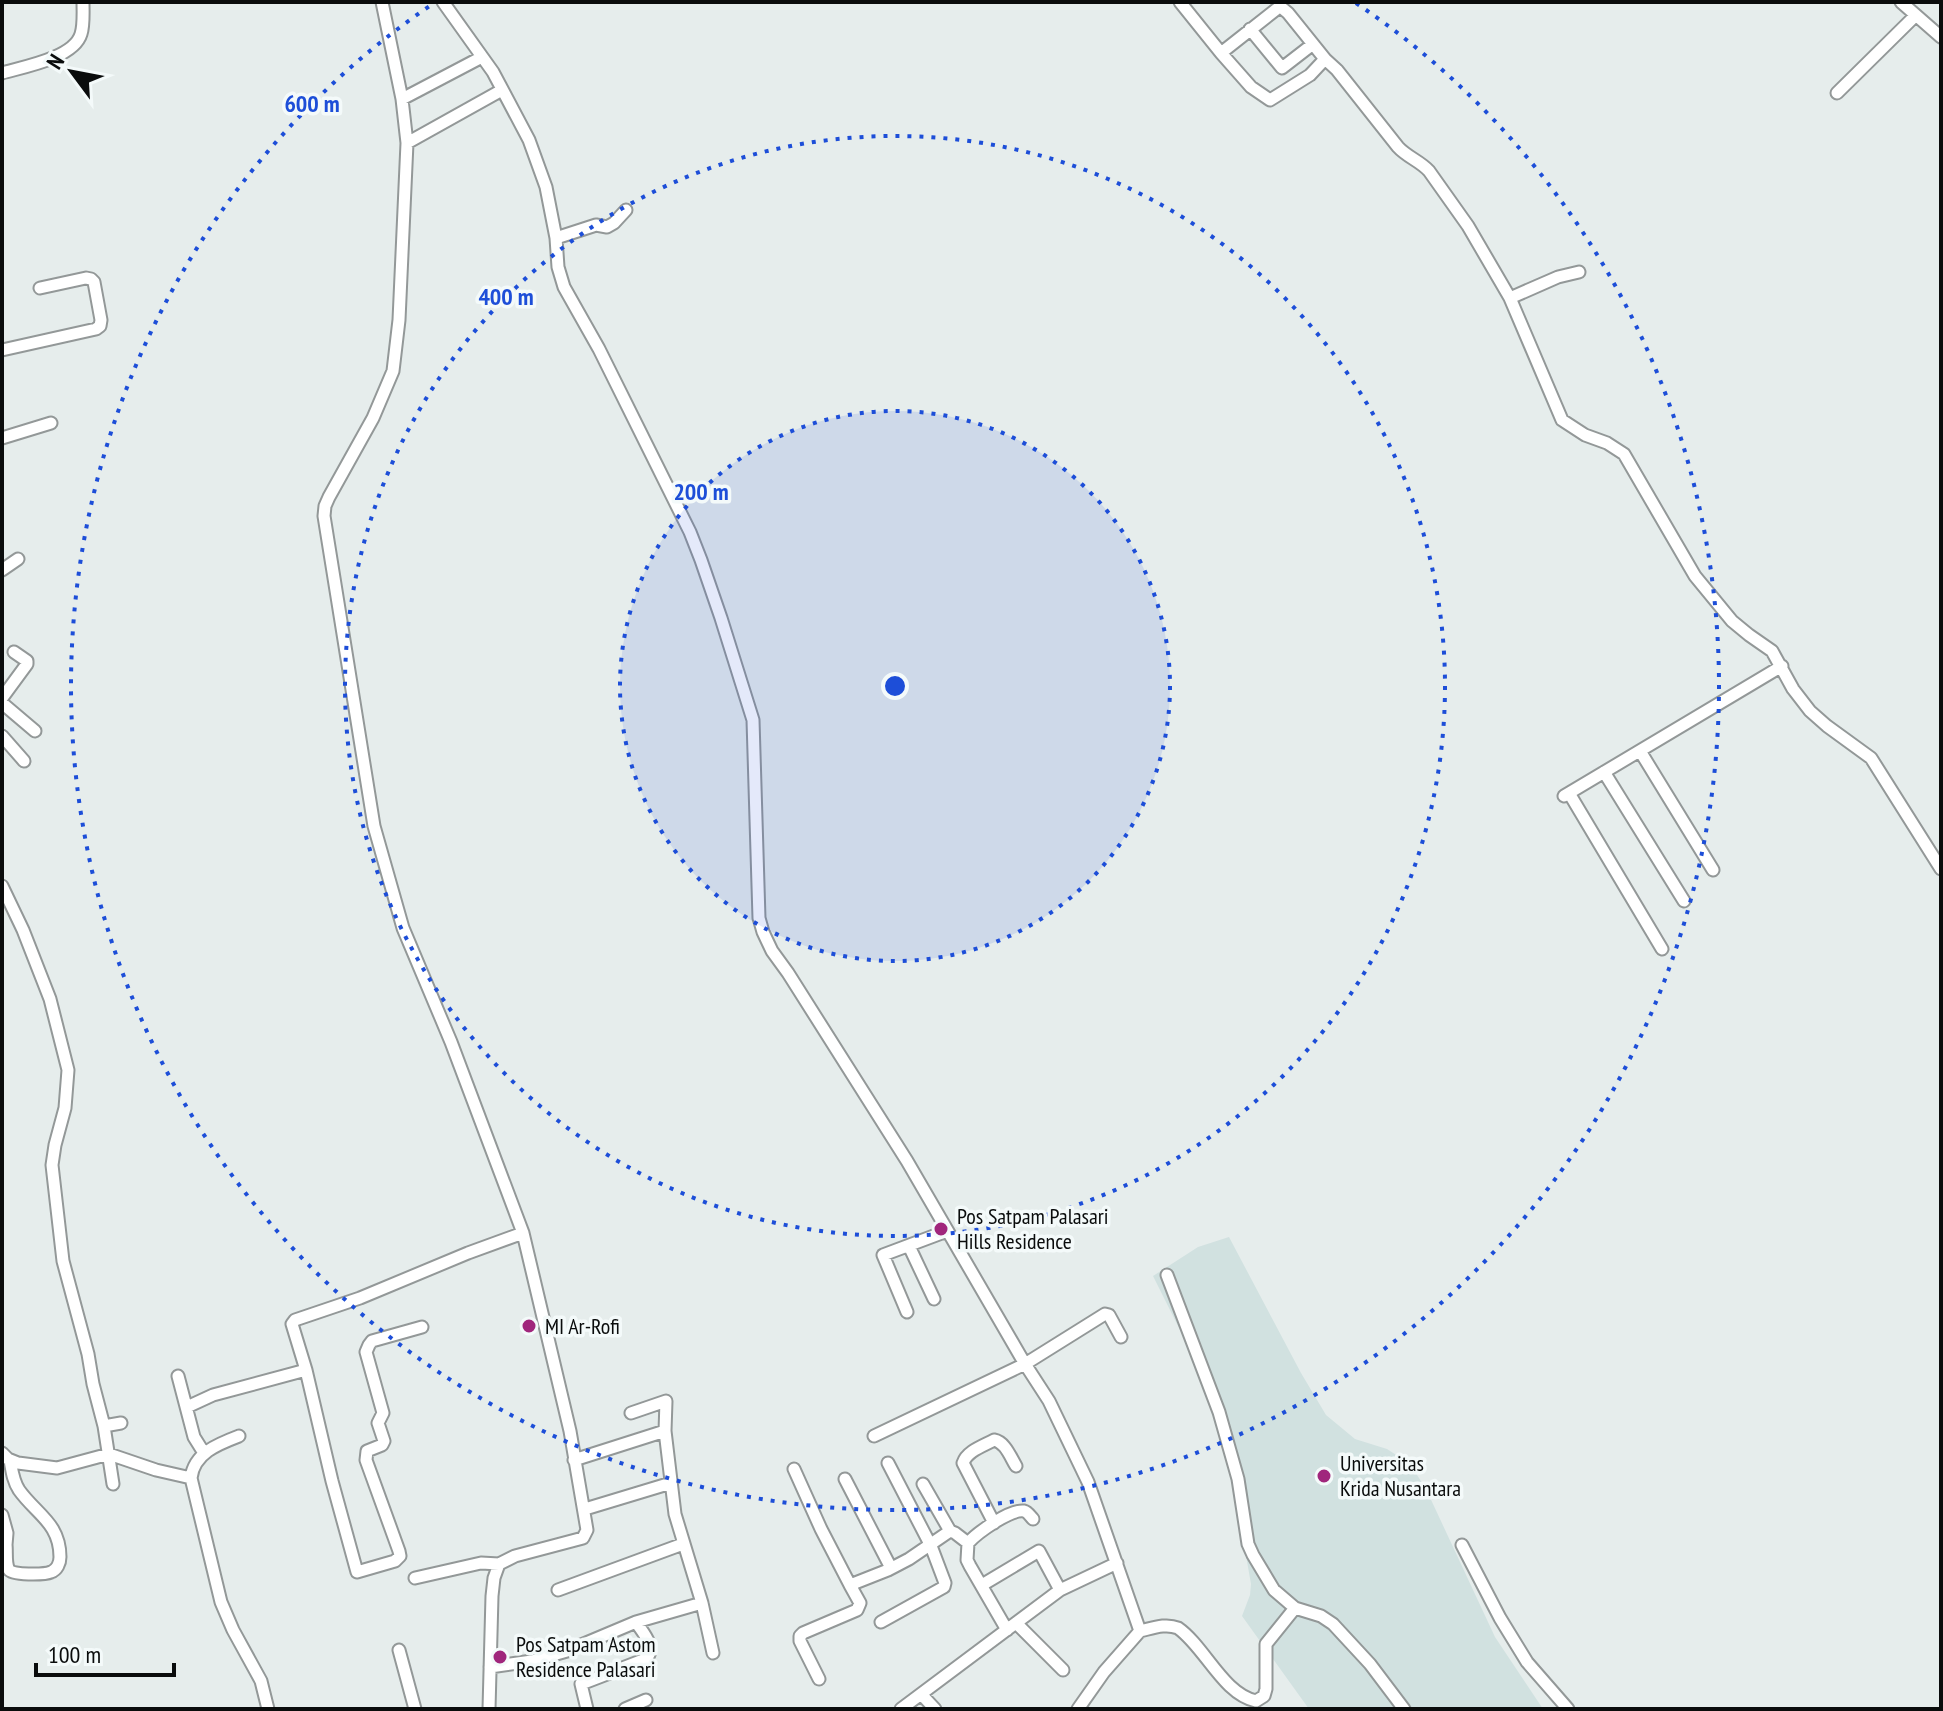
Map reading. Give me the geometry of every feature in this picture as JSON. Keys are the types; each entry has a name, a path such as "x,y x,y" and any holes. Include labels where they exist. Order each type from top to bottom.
{"street":[{"path":"2,73 43,62 71,48 82,33 83,2"},
{"path":"382,2 402,99 407,143 399,320 393,371 373,418 329,497 324,516 380,850 403,928 451,1042 523,1233 562,1395 587,1530 583,1538 515,1556 499,1564 481,1563 415,1578"},
{"path":"443,2 482,57 529,140 546,187 564,287 599,349 690,532 721,618 753,720 757,883 763,932 772,951 907,1161 1049,1401 1078,1459 1140,1631"},
{"path":"1180,2 1251,87 1270,100 1310,75 1325,59"},
{"path":"1901,2 1941,37"},
{"path":"1221,53 1282,8 1407,157 1429,171 1468,226 1510,298 1562,420 1624,454 1695,576 1732,621 1772,651 1793,689 1810,711 1871,758 1941,869"},
{"path":"1837,93 1916,15"},
{"path":"1250,29 1282,68 1313,44"},
{"path":"402,99 482,57"},
{"path":"407,143 502,90"},
{"path":"556,238 596,225 607,227 626,210"},
{"path":"1510,298 1579,272"},
{"path":"2,350 100,326 91,279 40,288"},
{"path":"2,438 51,423"},
{"path":"2,570 18,559"},
{"path":"14,652 27,664 2,701 35,731"},
{"path":"1662,949 1567,795 1782,666"},
{"path":"2,736 24,761"},
{"path":"1640,751 1713,870"},
{"path":"1604,772 1684,901"},
{"path":"2,886 50,999 68,1070 65,1108 52,1165 63,1261 88,1354 113,1484"},
{"path":"907,1312 883,1257 947,1231"},
{"path":"422,1327 372,1341 366,1352 383,1414 378,1423 384,1441 382,1445 367,1451 366,1460 400,1556 395,1561 357,1572 292,1324 295,1320 360,1298 523,1233"},
{"path":"909,1246 934,1299"},
{"path":"1167,1275 1219,1412 1238,1479 1248,1544 1253,1555 1274,1590 1295,1608 1321,1616 1333,1624 1370,1664 1404,1709"},
{"path":"874,1436 1025,1364 1105,1314 1109,1315 1121,1337"},
{"path":"187,1407 213,1395 306,1370"},
{"path":"178,1376 194,1437 204,1453"},
{"path":"631,1413 666,1401 665,1431 675,1514 702,1603 713,1653"},
{"path":"104,1426 121,1423"},
{"path":"574,1460 665,1431"},
{"path":"239,1436 204,1453 191,1478 221,1602 261,1681 268,1709"},
{"path":"994,1523 963,1461 966,1456 997,1440 1016,1466"},
{"path":"2,1515 7,1533 4,1546 9,1570 12,1573 51,1572 60,1560 52,1525 19,1490 10,1459 57,1468 109,1454 191,1478"},
{"path":"881,1622 944,1587 931,1546 888,1463"},
{"path":"794,1469 860,1603 857,1610 800,1636 819,1679"},
{"path":"845,1479 891,1568"},
{"path":"585,1509 671,1483"},
{"path":"923,1484 950,1531 968,1543"},
{"path":"1033,1519 1028,1512 1019,1512 994,1523 968,1543 967,1560 1012,1626 1063,1670"},
{"path":"850,1585 891,1568 931,1546 950,1531"},
{"path":"558,1590 683,1544"},
{"path":"1462,1545 1527,1662 1568,1709"},
{"path":"982,1585 1039,1551 1060,1590"},
{"path":"901,1709 1060,1590 1117,1563"},
{"path":"489,1709 492,1596 499,1564"},
{"path":"490,1667 532,1661 567,1651 636,1622 702,1603"},
{"path":"1078,1709 1104,1672 1140,1631 1163,1626 1178,1628 1234,1689 1256,1701 1264,1696 1266,1689 1266,1644 1295,1608"},
{"path":"587,1709 581,1684 650,1655 651,1648 636,1622"},
{"path":"399,1650 415,1709"},
{"path":"921,1694 935,1709"},
{"path":"625,1709 646,1700"}],"shaded area":[{"name":"Universitas Krida Nusantara","path":"1229,1237 1326,1415 1355,1439 1387,1449 1410,1464 1426,1489 1495,1637 1543,1709 1309,1709 1242,1616 1251,1584 1235,1493 1191,1352 1153,1276 1198,1247"}],"place":[{"name":"Pos Satpam Palasari Hills Residence","path":"941,1229"},
{"name":"MI Ar-Rofi","path":"529,1326"},
{"name":"Universitas Krida Nusantara","path":"1324,1476"},
{"name":"Pos Satpam Astom Residence Palasari","path":"500,1657"}]}
